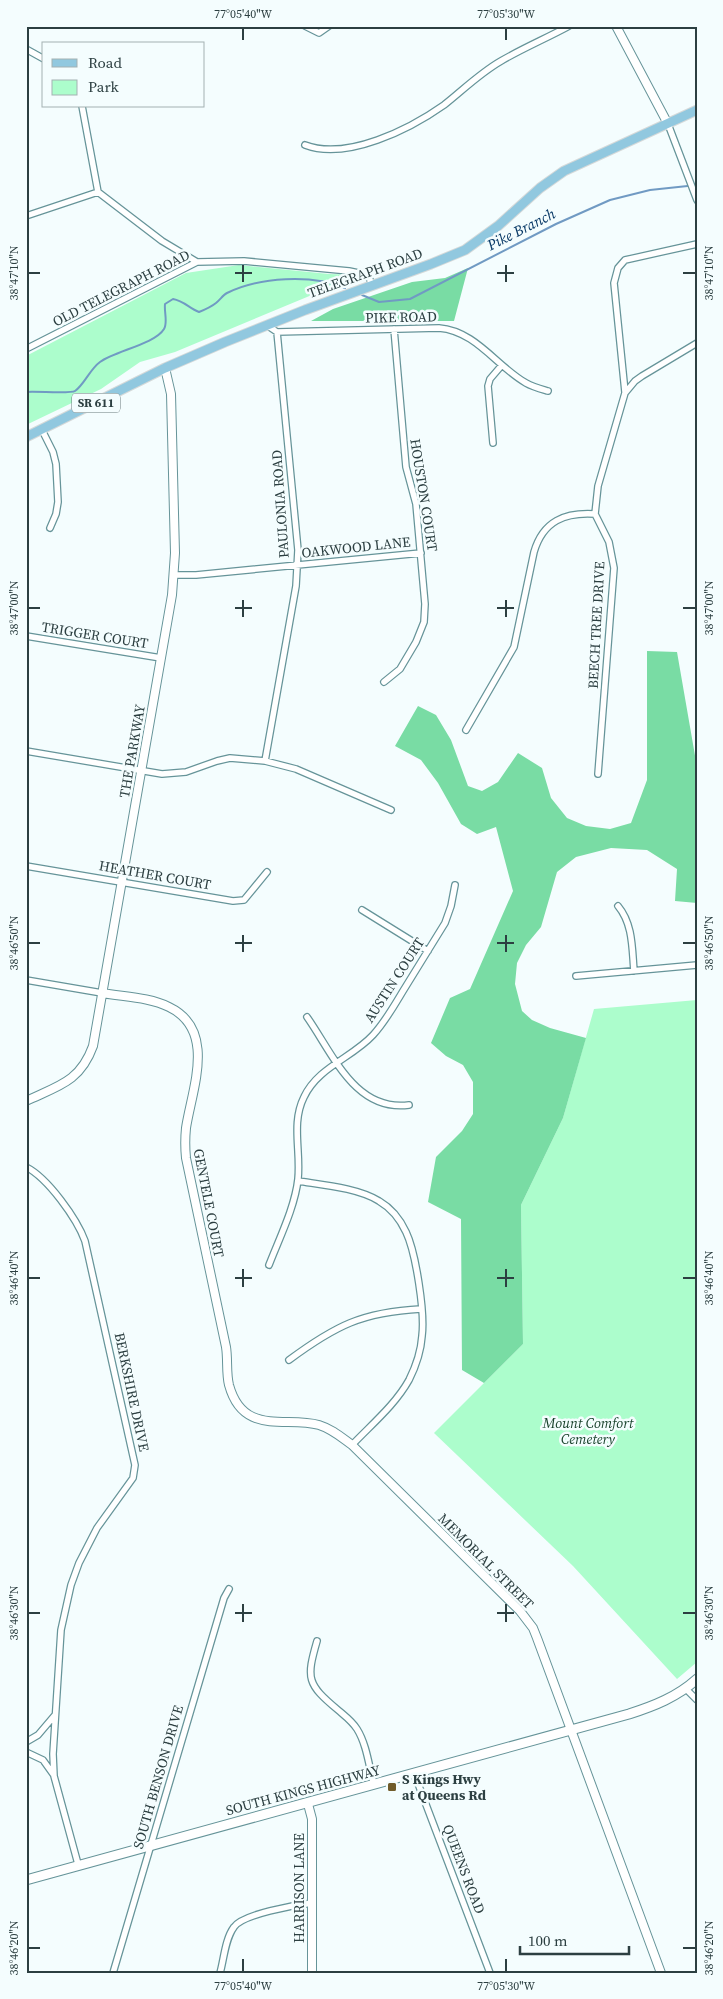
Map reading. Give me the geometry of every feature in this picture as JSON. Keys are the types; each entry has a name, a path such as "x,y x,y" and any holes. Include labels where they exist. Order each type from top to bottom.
{"main road":[{"name":"TELEGRAPH ROAD","path":"26,437 166,368 225,342 465,250 498,226 540,188 559,175 697,110"},
{"name":"SOUTH KINGS HIGHWAY","path":"26,1880 78,1864 308,1804 650,1707 686,1689 697,1679"}],"street":[{"path":"305,26 319,33 329,26"},
{"path":"305,145 333,149 366,143 398,132 436,110 500,61 569,26"},
{"path":"616,26 668,124 697,200"},
{"path":"26,49 42,58"},
{"path":"82,108 98,192 162,241 197,262"},
{"path":"26,216 98,192"},
{"path":"466,730 514,647 534,552 539,538 552,523 562,517 580,513 595,514 600,476 625,393 614,283 618,268 628,259 697,244"},
{"name":"OLD TELEGRAPH ROAD","path":"26,348 197,262 244,261 348,271 368,275 372,285"},
{"path":"268,326 277,332"},
{"name":"PIKE ROAD","path":"277,332 439,328 456,331 471,339 527,384 548,391"},
{"name":"HOUSTON COURT","path":"384,682 400,669 416,642 422,627 425,604 416,504 406,467 394,329"},
{"name":"PAULONIA ROAD","path":"266,762 298,565 277,332"},
{"path":"625,393 642,376 697,343"},
{"path":"494,443 488,386 490,379 502,365"},
{"name":"THE PARKWAY","path":"26,1102 64,1084 75,1076 86,1063 93,1046 174,575 171,394 166,368"},
{"path":"42,430 53,452 56,464 58,502 56,514 50,528"},
{"name":"BEECH TREE DRIVE","path":"595,514 610,542 614,568 598,774"},
{"name":"OAKWOOD LANE","path":"174,575 196,575 421,553"},
{"name":"TRIGGER COURT","path":"26,636 161,658"},
{"path":"26,751 141,771 171,774 186,772 230,758 266,762 289,766 391,810"},
{"name":"HEATHER COURT","path":"26,866 233,901 244,900 267,872"},
{"name":"AUSTIN COURT","path":"269,1265 298,1181 299,1157 296,1125 301,1103 312,1084 325,1070 366,1042 382,1025 449,914 455,885"},
{"path":"618,906 624,914 629,927 634,971"},
{"path":"362,910 428,951"},
{"path":"576,976 697,965"},
{"name":"GENTELE COURT","path":"26,980 150,1001 169,1007 185,1019 196,1037 198,1059 186,1129 186,1158 226,1347 230,1386 234,1397 241,1406"},
{"path":"307,1017 356,1087 369,1098 387,1106 408,1105"},
{"name":"BERKSHIRE DRIVE","path":"26,1167 40,1176 72,1215 85,1241 135,1465 133,1478 90,1541 71,1585 61,1630 53,1754 54,1776 78,1864"},
{"path":"298,1181 366,1194 380,1201 393,1212 403,1225 410,1242 423,1327 417,1359 410,1378 393,1403 352,1445"},
{"path":"289,1360 353,1320 378,1314 421,1309"},
{"name":"MEMORIAL STREET","path":"241,1406 249,1414 264,1421 320,1426 337,1433 352,1445 529,1622 572,1729 662,1973"},
{"name":"SOUTH BENSON DRIVE","path":"113,1973 224,1598 229,1589"},
{"path":"317,1641 310,1668 312,1684 320,1695 349,1719 358,1731 374,1785"},
{"path":"686,1689 697,1700"},
{"path":"26,1742 38,1735 56,1714"},
{"path":"26,1752 44,1760 54,1776"},
{"name":"QUEENS ROAD","path":"414,1773 490,1973"},
{"name":"HARRISON LANE","path":"308,1804 312,1819 312,1973"},
{"path":"220,1973 230,1933 237,1923 244,1919 277,1910 312,1903"}],"green space":[{"path":"239,265 329,274 360,275 175,352 140,362 101,389 26,425 26,356 186,273"},
{"path":"468,268 454,321 311,321 333,309 412,282 445,278"},
{"path":"647,651 677,652 697,767 697,903 675,901 677,869 647,850 611,848 576,857 557,872 541,927 526,945 517,963 515,984 522,1011 532,1020 550,1028 586,1038 563,1118 521,1205 523,1344 484,1383 462,1370 461,1219 428,1202 436,1157 462,1131 473,1114 473,1082 463,1065 446,1056 431,1043 450,998 470,989 513,891 496,827 477,834 461,824 438,783 421,760 395,746 418,706 436,715 451,740 468,786 482,791 498,782 518,753 542,768 551,798 567,818 586,826 610,829 631,823 647,780"},
{"name":"Mount Comfort Cemetery","path":"697,1000 697,1662 677,1679 573,1566 434,1433 523,1344 521,1205 563,1118 594,1009"}],"waterway":[{"name":"Pike Branch","path":"362,295 379,302 410,299 556,224 610,200 650,190 697,185"},
{"name":"Pike Branch","path":"26,392 75,391 100,362 144,343 159,334 166,324 165,304 173,299 199,312 217,302 227,293 270,281 302,279 345,288"}],"place":[{"name":"S Kings Hwy at Queens Rd","path":"392,1787"}]}
